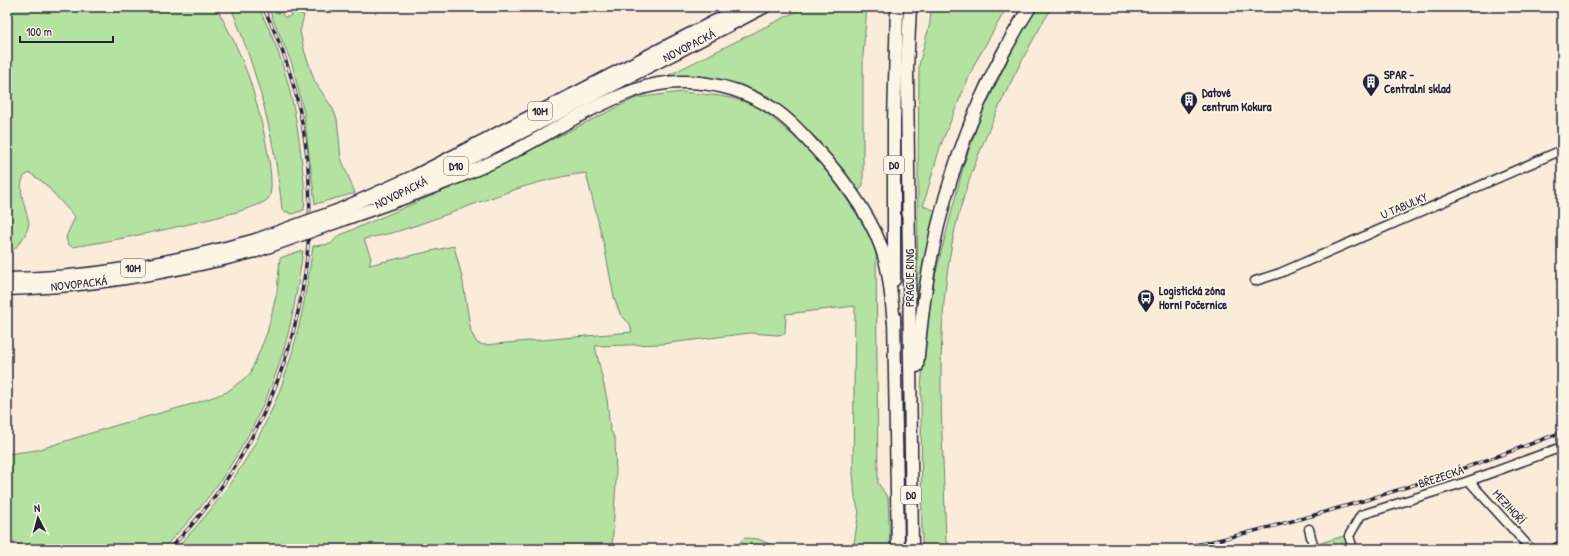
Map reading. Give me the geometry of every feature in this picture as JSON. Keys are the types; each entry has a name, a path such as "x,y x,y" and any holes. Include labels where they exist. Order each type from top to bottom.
{"highway":[{"name":"NOVOPACKÁ","path":"336,217 742,7"},
{"name":"NOVOPACKÁ","path":"7,289 60,287 143,277 189,268 336,217 418,186 764,7"},
{"name":"PRAGUE RING","path":"897,7 894,122 894,323 898,549"},
{"name":"PRAGUE RING","path":"910,7 908,69 912,549"},
{"path":"911,440 924,295 937,229 948,190 972,121 1006,49 1030,7"},
{"path":"336,217 474,170 634,90 673,82 689,82 722,86 757,99 773,108 792,123 822,154 842,181 863,212 881,245 888,274 894,323"},
{"name":"NOVOPACKÁ","path":"7,279 60,277 142,266 256,245"}],"main road":[{"path":"1557,549 1562,547"}],"street":[{"name":"U TABULKY","path":"1255,281 1280,273 1562,150"},
{"name":"BŘEZECKÁ","path":"1353,549 1349,536 1361,515 1469,481 1562,447"},
{"name":"MEZIHOŘÍ","path":"1469,481 1532,549"},
{"path":"1309,529 1314,549"}],"green space":[{"path":"7,7 216,7 250,80 260,115 271,175 271,190 268,199 257,205 208,220 72,247 68,244 66,237 75,217 44,183 30,173 25,176 22,181 21,188 29,223 28,227 21,241 7,256"},
{"path":"231,7 258,7 267,24 287,79 298,136 305,203 304,210 292,214 282,210 275,157 264,107 241,32"},
{"path":"268,7 278,7 284,17 289,17 294,12 304,15 300,32 305,53 315,82 333,109 337,119 341,158 355,193 315,204 304,113 292,64"},
{"path":"805,7 867,7 863,55 863,185 859,191 845,171 817,139 768,96 737,84 711,79 661,79"},
{"path":"931,7 1007,7 975,63 940,147 923,206 936,211 917,304 919,65 930,23"},
{"path":"1038,7 1052,7 1014,75 992,123 972,171 953,236 946,279 943,323 941,412 946,541 953,549 922,549 921,387 929,299 964,164 982,113 1019,37"},
{"path":"681,92 731,98 759,108 793,136 821,165 855,212 876,246 878,483 888,498 890,549 853,549 859,512 855,498 853,473 855,306 786,314 785,334 777,335 750,333 661,344 595,346 607,399 610,429 615,439 616,481 612,549 175,549 195,528 230,483 246,458 273,407 296,340 313,246 331,244 338,236 478,176 636,98","holes":["586,173 604,245 614,297 620,314 630,324 632,332 484,345 477,343 471,332 462,277 454,246 369,265 371,258 364,239 403,230 518,188"]},
{"path":"303,251 290,327 283,352 262,407 235,458 219,483 182,528 162,549 26,549 7,538 7,454 37,450 117,425 196,403 227,392 250,374 267,333 277,292 280,258"},
{"path":"1344,536 1348,549 1319,549 1317,544"},
{"path":"745,538 758,539 782,549 732,549"}],"railway":[{"path":"169,549 217,494 255,431 284,364 302,293 309,220 306,147 291,75 263,7"},
{"path":"1178,549 1275,526 1372,498 1468,467 1562,432"}],"place":[{"name":"SPAR - Centralní sklad","path":"1371,97"},
{"name":"Datové centrum Kokura","path":"1189,115"},
{"name":"Logistická zóna Horní Počernice","path":"1146,313"}]}
